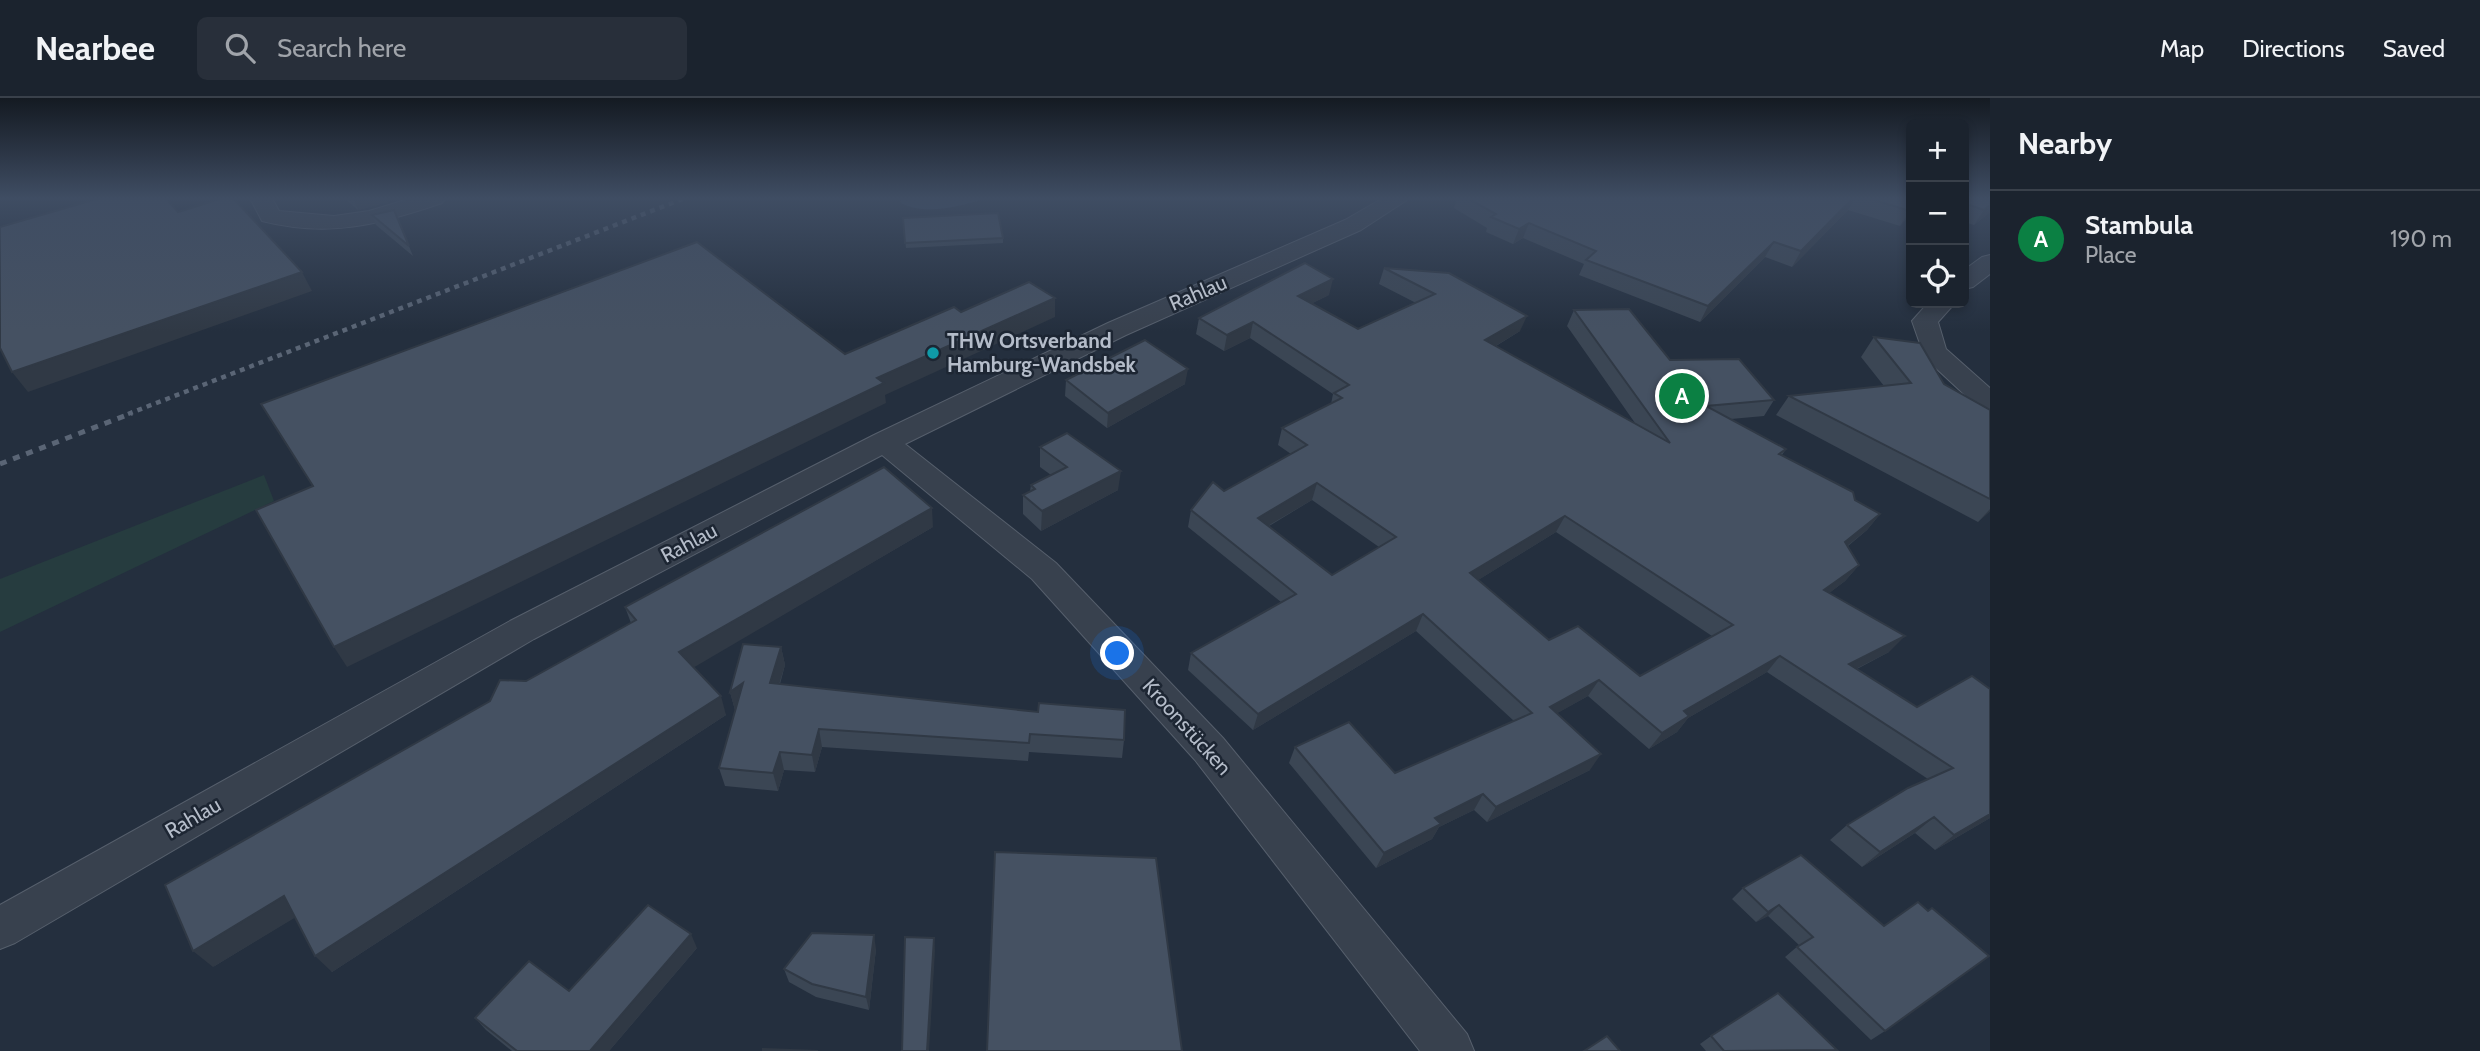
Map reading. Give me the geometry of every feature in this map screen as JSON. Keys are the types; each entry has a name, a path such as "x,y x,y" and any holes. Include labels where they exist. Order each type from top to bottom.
{"street":[{"name":"Rahlau","path":"0,928 522,631 884,442 1127,324 1313,242"},
{"path":"1969,278 1990,262"},
{"path":"1938,308 1926,321 1934,352 1990,403"},
{"name":"Kroonstücken","path":"884,442 1044,571 1209,748 1450,1051"}],"green space":[{"path":"264,475 274,501 0,632 0,579"}],"building":[{"path":"0,242 274,242 302,272 12,372 0,348"},
{"path":"696,242 845,354 954,307 961,312 1029,282 1055,298 877,378 884,383 334,647 256,510 313,486 261,404"},
{"path":"1576,242 1774,242 1708,306 1586,260 1596,251"},
{"path":"1775,242 1809,242 1801,251"},
{"path":"1305,263 1333,279 1298,296 1358,329 1435,294 1384,268 1449,273 1527,316 1485,340 1670,443 1574,310 1629,309 1670,360 1739,359 1774,400 1706,406 1786,449 1779,454 1853,492 1855,500 1880,514 1845,542 1859,565 1824,590 1905,636 1849,664 1917,707 1972,676 1990,689 1990,814 1954,835 1934,817 1880,852 1847,825 1908,788 1953,768 1780,656 1684,711 1689,716 1662,733 1599,680 1550,707 1601,754 1496,807 1483,794 1435,818 1441,824 1384,853 1295,747 1349,722 1395,773 1532,713 1423,614 1258,714 1191,653 1296,594 1191,510 1213,482 1224,491 1307,445 1282,428 1342,398 1334,393 1349,385 1253,322 1227,335 1199,318","holes":["1317,483 1396,537 1332,575 1258,518","1565,516 1733,625 1640,676 1578,626 1549,640 1470,573"]},
{"path":"1874,337 1920,343 1944,384 1990,410 1990,499 1789,396 1911,383"},
{"path":"1145,340 1188,369 1108,413 1066,380"},
{"path":"1067,433 1121,471 1042,511 1023,495 1035,489 1031,485 1067,467 1040,447"},
{"path":"884,467 932,508 679,652 721,696 315,956 284,896 193,951 165,885 490,701 500,680 526,681 636,620 625,607"},
{"path":"743,644 781,647 770,683 1038,712 1039,703 1125,710 1124,740 1030,734 1029,743 819,729 812,755 780,752 773,773 719,768 743,683 730,692"},
{"path":"995,852 1156,858 1182,1051 987,1051"},
{"path":"1801,855 1884,926 1918,902 1928,911 1932,908 1989,956 1885,1031 1797,947 1813,937 1779,905 1768,912 1743,888"},
{"path":"648,905 691,934 590,1051 517,1051 475,1018 529,961 569,991"},
{"path":"812,933 874,935 866,997 812,984 784,969"},
{"path":"905,937 934,938 927,1051 902,1051"},
{"path":"1778,993 1837,1050 1724,1051 1711,1036"},
{"path":"1607,1036 1620,1051 1584,1051"},
{"path":"763,1049 818,1051 763,1051"}],"railway":[{"path":"128,414 570,242"},
{"path":"0,464 132,413"}],"place":[{"name":"THW Ortsverband Hamburg-Wandsbek","path":"933,353"},
{"name":"Stambula","path":"1682,396"}]}
